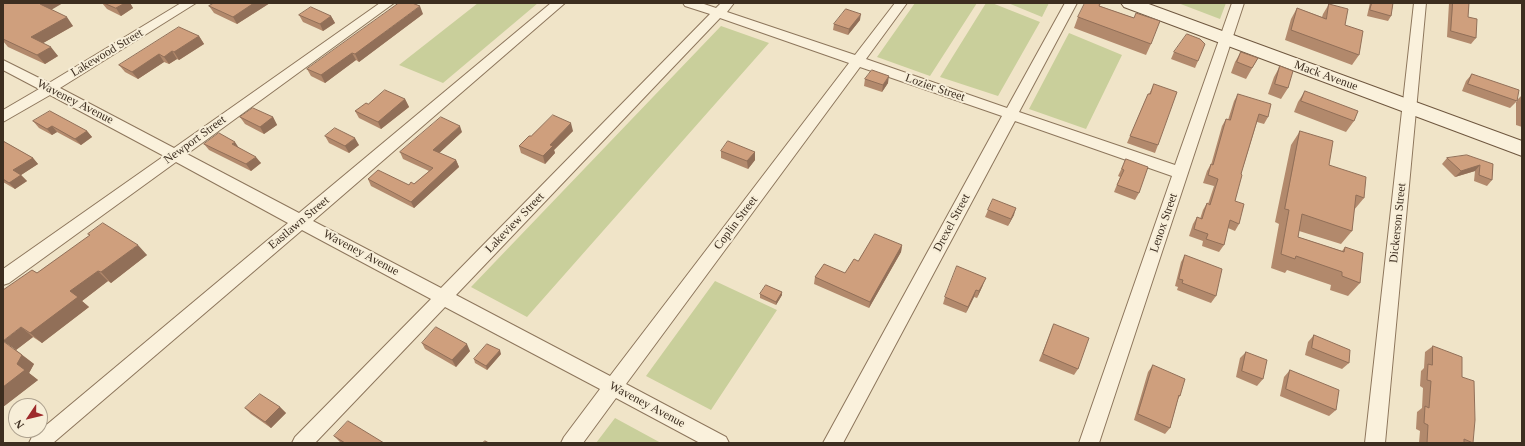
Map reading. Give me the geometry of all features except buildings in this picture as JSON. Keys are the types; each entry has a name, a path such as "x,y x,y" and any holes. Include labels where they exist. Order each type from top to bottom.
{"main road":[{"name":"Mack Avenue","path":"1130,3 1522,148"}],"street":[{"name":"Lakewood Street","path":"3,117 190,3"},
{"name":"Newport Street","path":"3,278 388,3"},
{"name":"Eastlawn Street","path":"39,443 559,3"},
{"name":"Lozier Street","path":"689,3 723,8 857,61 1181,173"},
{"name":"Coplin Street","path":"571,443 901,3"},
{"name":"Drexel Street","path":"833,443 1071,3"},
{"name":"Lenox Street","path":"1089,443 1238,3"},
{"name":"Dickerson Street","path":"1375,443 1420,3"},
{"name":"Lakeview Street","path":"302,443 723,8"},
{"name":"Waveney Avenue","path":"3,64 719,443"}],"green space":[{"path":"478,3 538,3 443,83 399,65"},
{"path":"915,3 977,3 930,76 877,57"},
{"path":"986,3 992,3 1040,22 998,96 940,77"},
{"path":"1008,3 1049,3 1042,17"},
{"path":"1178,3 1226,3 1220,19"},
{"path":"721,26 769,43 527,317 471,287"},
{"path":"1069,33 1122,55 1086,129 1029,109"},
{"path":"715,281 777,310 711,410 646,376"},
{"path":"615,418 661,443 596,443"}]}
